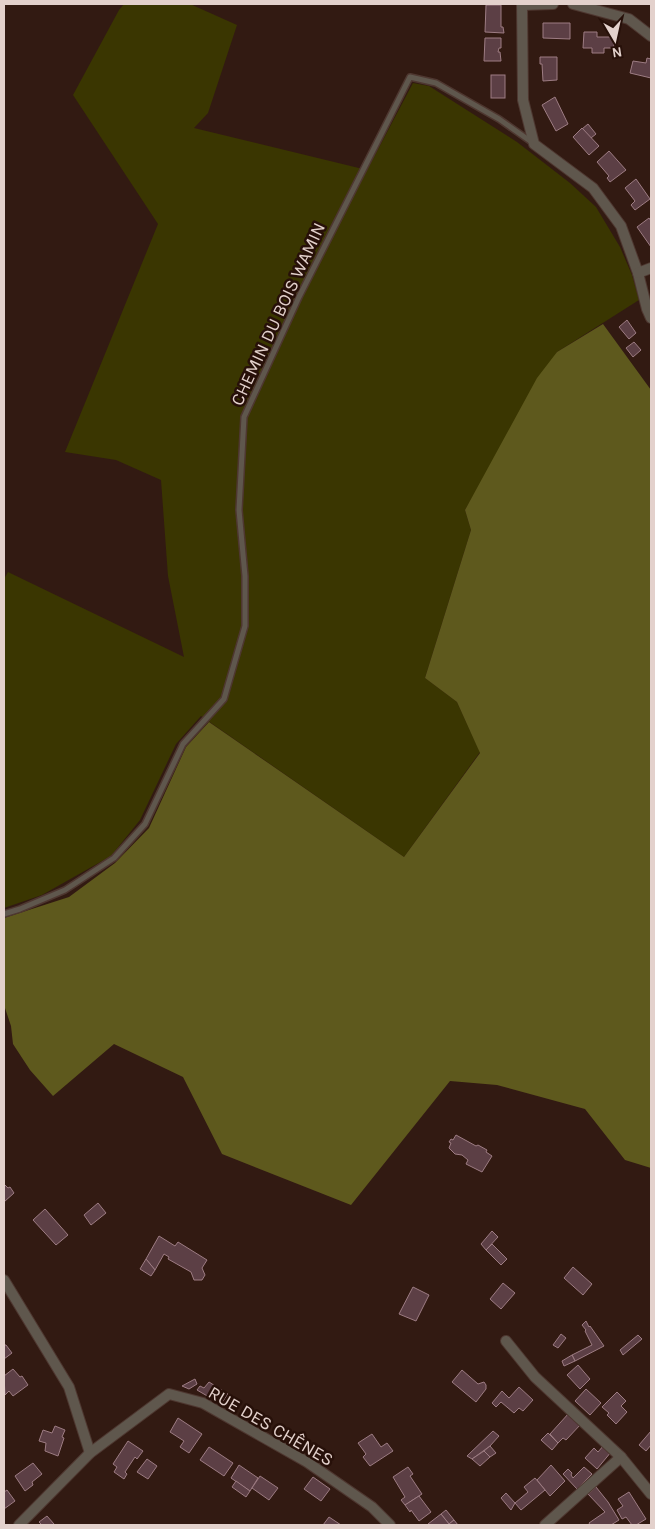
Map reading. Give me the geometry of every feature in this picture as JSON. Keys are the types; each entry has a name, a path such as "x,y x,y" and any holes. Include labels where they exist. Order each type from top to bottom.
{"street":[{"path":"553,4 522,4 523,100 534,144 593,188 621,226 638,273 651,318"},
{"path":"573,4 629,19 651,36"},
{"path":"638,273 651,268"},
{"path":"4,1280 69,1387 90,1453"},
{"path":"506,1340 535,1377 621,1457 651,1494"},
{"name":"RUE DES CHÊNES","path":"20,1525 90,1453 169,1394 203,1403 307,1462 372,1507 390,1525"},
{"path":"545,1525 621,1457"}],"lane":[{"name":"CHEMIN DU BOIS WAMIN","path":"4,914 66,890 114,858 145,824 183,744 224,698 245,626 245,576 239,510 244,417 299,297 410,77 436,82 499,119 534,144"}],"shaded area":[{"path":"124,4 190,4 237,25 208,113 194,128 367,170 413,83 429,86 517,142 570,183 596,207 620,247 632,275 639,300 557,352 465,510 471,530 425,678 457,702 480,752 404,857 201,716 176,744 140,820 111,856 42,895 4,908 4,579 8,572 184,657 168,576 161,480 116,460 65,452 158,224 73,95"},
{"path":"603,324 651,390 651,1168 625,1160 585,1109 497,1085 450,1081 351,1205 222,1154 183,1077 114,1044 53,1096 30,1070 13,1044 11,1026 4,1005 4,918 69,897 115,863 149,828 186,747 209,722 404,857 480,753 457,702 425,678 471,530 465,510 537,378 557,352"}],"building":[{"path":"486,5 501,5 501,27 503,27 504,33 485,32"},
{"path":"543,23 570,23 570,39 543,38"},
{"path":"584,32 597,32 597,37 614,37 614,48 604,48 604,53 592,53 592,48 583,48"},
{"path":"485,38 501,38 501,48 499,48 498,52 500,52 501,61 484,61"},
{"path":"540,57 557,57 557,80 543,81"},
{"path":"647,58 651,59 651,78 630,73 633,61 646,63"},
{"path":"491,75 505,75 505,98 491,98"},
{"path":"555,97 568,124 556,131 542,105"},
{"path":"588,124 596,134 591,138 582,129"},
{"path":"582,128 599,146 589,155 573,137"},
{"path":"609,151 626,170 610,182 607,178 609,176 597,162"},
{"path":"636,179 650,199 635,210 631,205 635,201 625,188"},
{"path":"649,218 651,221 651,247 637,227"},
{"path":"627,320 636,333 629,339 619,327"},
{"path":"634,342 641,350 633,357 626,348"},
{"path":"456,1135 487,1150 486,1152 492,1156 482,1172 466,1164 468,1160 462,1155 455,1154 449,1148 451,1143 449,1142"},
{"path":"4,1184 8,1188 10,1187 14,1193 4,1202"},
{"path":"98,1203 106,1213 91,1225 84,1215"},
{"path":"45,1209 68,1235 56,1245 33,1220"},
{"path":"492,1231 498,1237 486,1250 481,1244"},
{"path":"159,1236 175,1246 178,1242 207,1260 202,1268 205,1275 202,1280 194,1280 191,1272 168,1259 169,1257 164,1254 155,1270 146,1259"},
{"path":"492,1244 507,1259 501,1265 486,1250"},
{"path":"146,1259 155,1270 151,1276 140,1269"},
{"path":"573,1267 592,1284 583,1295 564,1278"},
{"path":"503,1283 515,1293 501,1309 490,1299"},
{"path":"413,1287 429,1295 416,1321 399,1314"},
{"path":"586,1321 604,1346 575,1361 572,1355 592,1345 582,1325"},
{"path":"561,1334 566,1338 558,1348 553,1345"},
{"path":"638,1335 642,1339 623,1355 620,1350"},
{"path":"4,1345 12,1353 4,1359"},
{"path":"572,1355 575,1361 564,1366 562,1361"},
{"path":"578,1365 590,1379 580,1389 567,1375"},
{"path":"13,1369 20,1377 22,1376 28,1385 13,1396 9,1391 5,1395 4,1376"},
{"path":"462,1370 478,1384 484,1382 486,1385 486,1389 476,1402 452,1382"},
{"path":"195,1379 197,1384 189,1389 182,1386"},
{"path":"209,1382 228,1394 221,1404 197,1390 200,1386 204,1388"},
{"path":"519,1387 533,1400 523,1411 519,1408 514,1413 501,1402 496,1407 492,1403 502,1391 509,1398"},
{"path":"586,1389 601,1403 590,1415 575,1401"},
{"path":"617,1392 626,1401 621,1406 627,1412 616,1424 607,1415 609,1413 602,1407"},
{"path":"569,1413 581,1424 566,1440 563,1438 558,1443 550,1434"},
{"path":"178,1418 202,1434 189,1453 180,1447 184,1441 170,1432"},
{"path":"55,1426 65,1430 58,1456 45,1451 46,1443 39,1441 43,1430 52,1433"},
{"path":"493,1431 499,1436 490,1446 472,1459 467,1456"},
{"path":"651,1431 651,1445 646,1451 639,1445"},
{"path":"548,1433 558,1443 552,1450 541,1440"},
{"path":"372,1434 381,1447 387,1443 393,1451 370,1466 363,1457 366,1454 358,1443"},
{"path":"128,1441 143,1451 137,1459 135,1457 125,1472 127,1474 124,1479 114,1472 117,1467 113,1464"},
{"path":"604,1445 611,1452 597,1469 585,1458 594,1448 598,1452"},
{"path":"490,1446 496,1453 490,1457 484,1451"},
{"path":"209,1447 233,1463 224,1476 200,1460"},
{"path":"484,1451 490,1457 480,1466 472,1459"},
{"path":"147,1459 157,1466 148,1479 137,1472"},
{"path":"33,1463 42,1474 25,1491 15,1476"},
{"path":"239,1465 258,1478 250,1491 231,1478"},
{"path":"551,1465 565,1481 550,1496 537,1480"},
{"path":"408,1467 413,1474 410,1476 422,1494 405,1505 401,1500 405,1497 393,1477"},
{"path":"584,1467 592,1474 577,1489 563,1474 568,1469 572,1473 573,1478"},
{"path":"260,1476 278,1488 269,1500 252,1488"},
{"path":"313,1477 330,1489 321,1501 304,1489"},
{"path":"535,1478 545,1490 521,1510 515,1503 528,1492 524,1487"},
{"path":"236,1481 250,1491 246,1497 232,1487"},
{"path":"596,1487 619,1520 611,1525 590,1525 589,1523 605,1512 588,1494"},
{"path":"7,1490 15,1501 4,1509 4,1492"},
{"path":"629,1492 646,1519 636,1525 632,1525 626,1517 622,1519 617,1510 623,1506 618,1499"},
{"path":"506,1493 515,1503 511,1510 501,1498"},
{"path":"419,1496 431,1512 419,1521 405,1505"},
{"path":"446,1510 454,1520 449,1524 441,1514"},
{"path":"441,1514 449,1524 454,1520 458,1525 428,1524"},
{"path":"47,1516 54,1524 42,1525 39,1522"},
{"path":"329,1517 341,1525 323,1525"}]}
